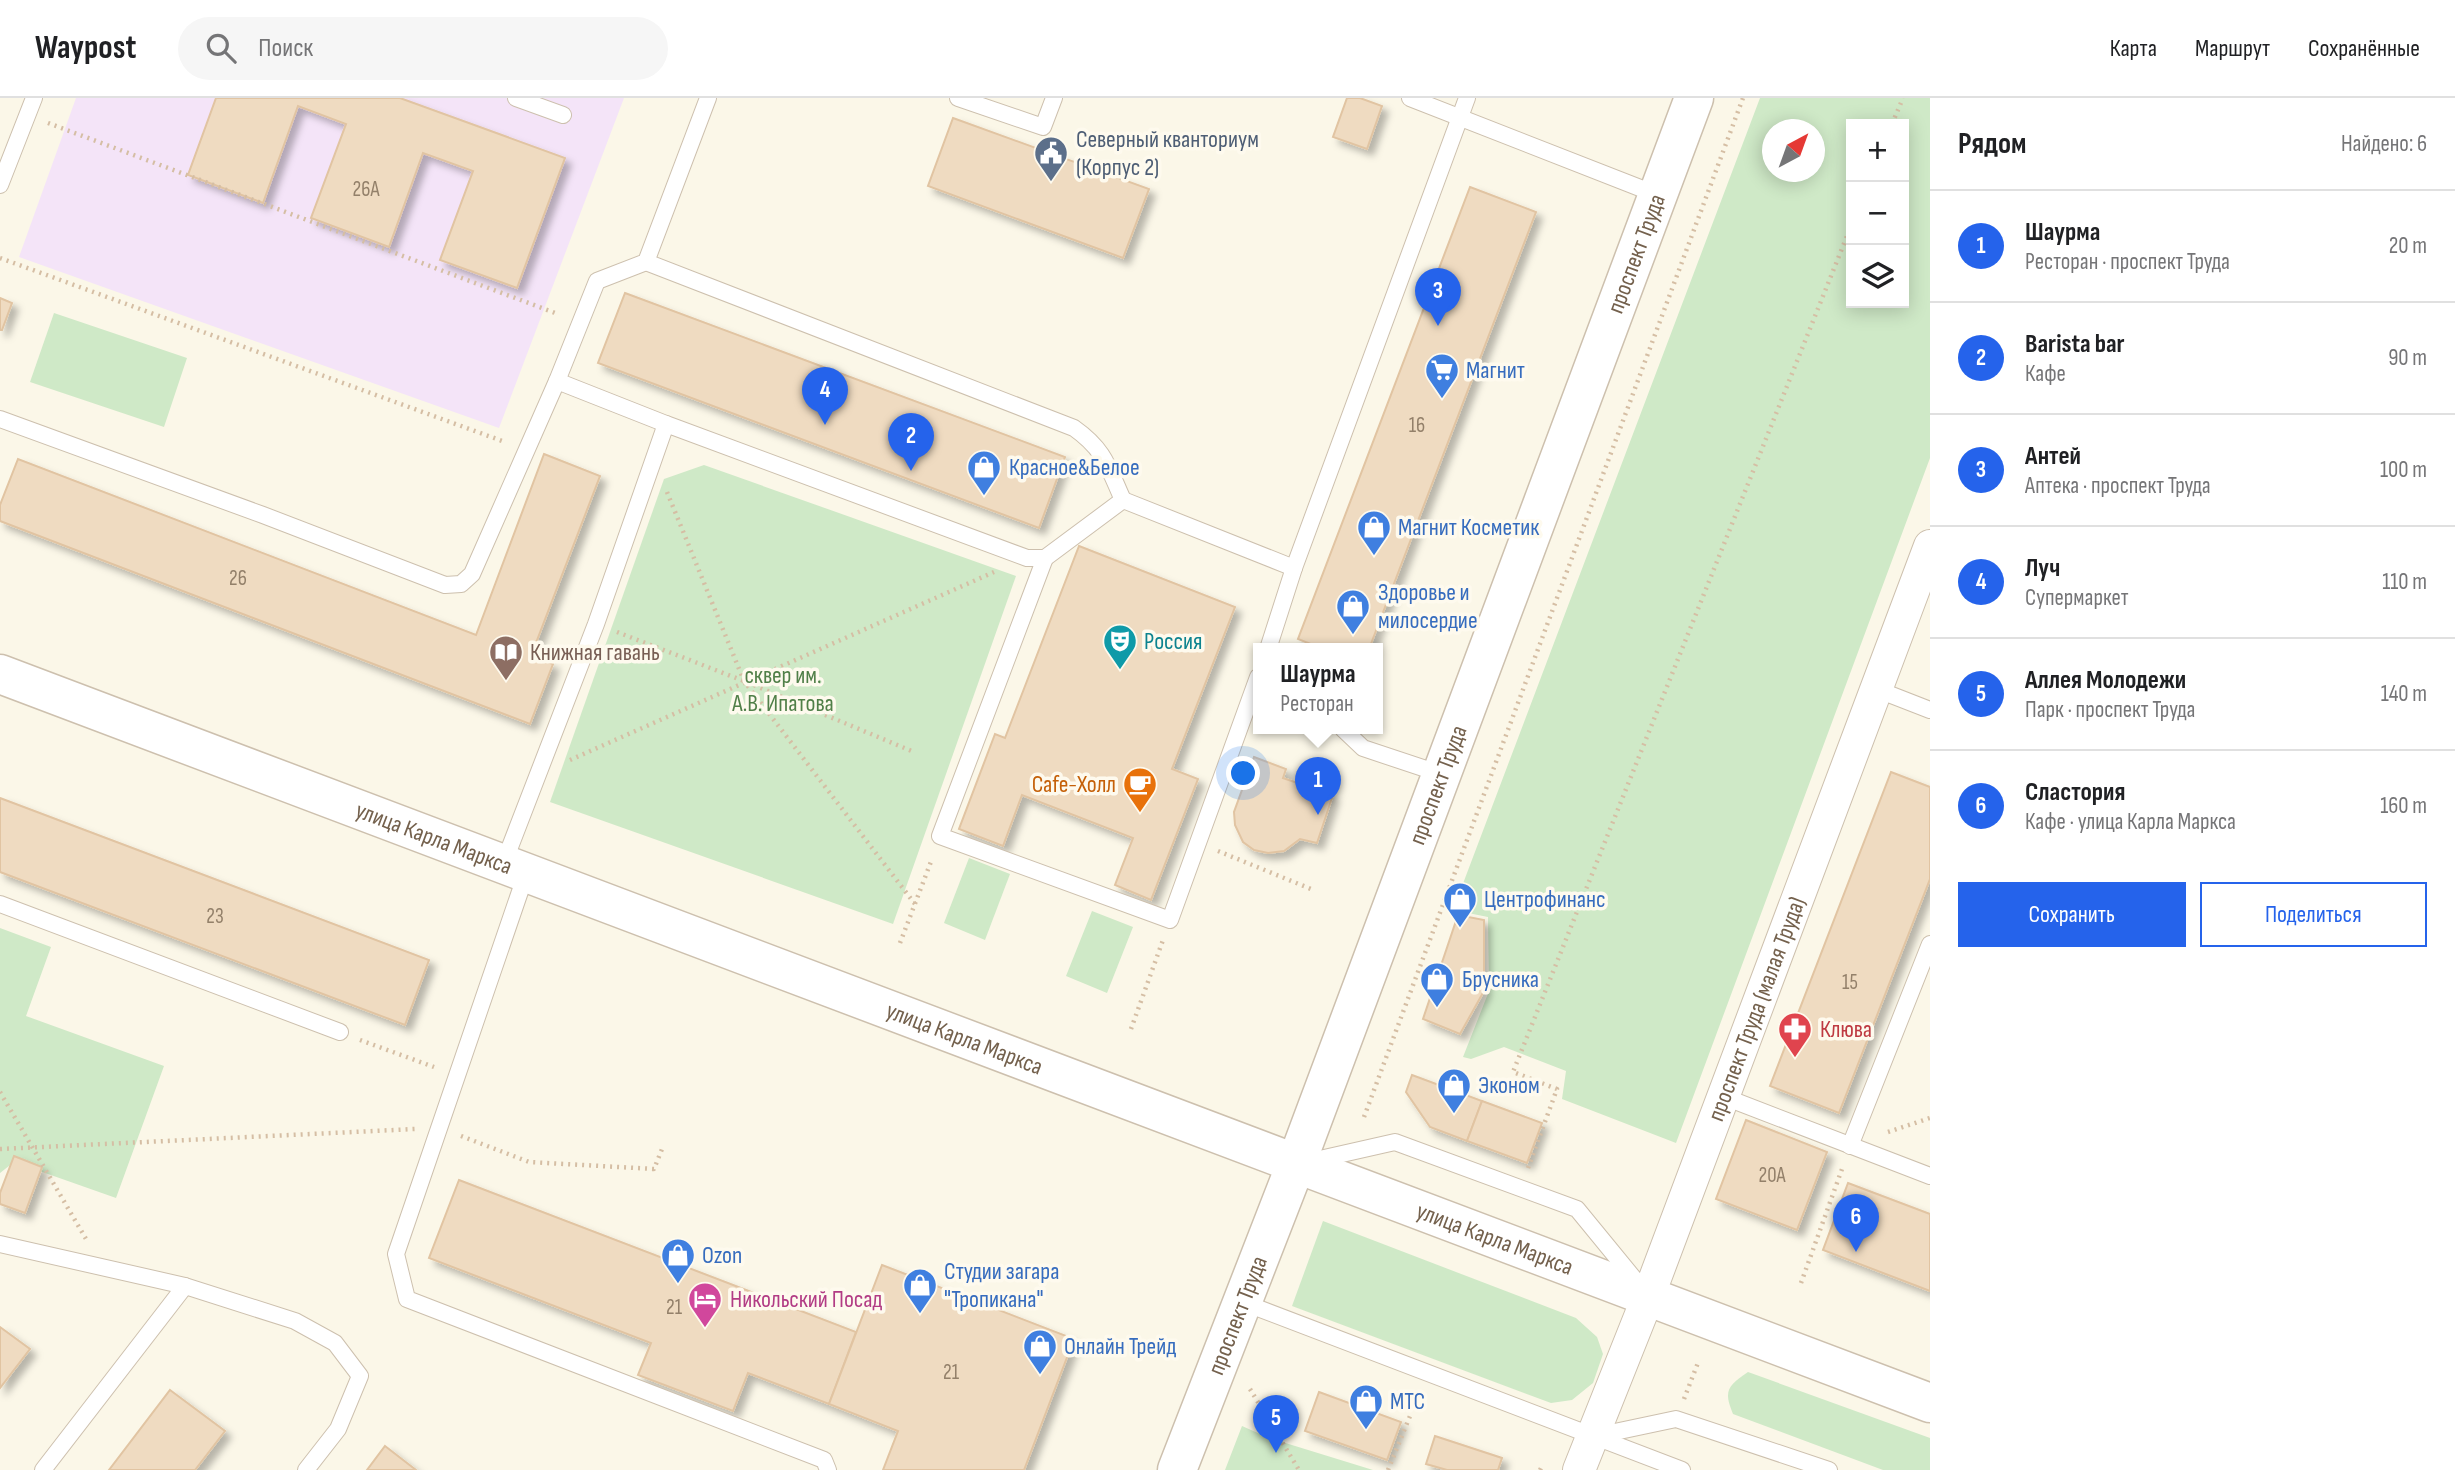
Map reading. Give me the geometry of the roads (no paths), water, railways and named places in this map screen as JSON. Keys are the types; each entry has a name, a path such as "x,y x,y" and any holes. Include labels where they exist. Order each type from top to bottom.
{"street":[{"name":"проспект Труда","path":"1177,1470 1296,1164 1694,98"},
{"name":"проспект Труда (малая Труда)","path":"1578,1470 1648,1297 1930,546"},
{"name":"улица Карла Маркса","path":"0,674 1930,1403"}],"lane":[{"path":"0,185 34,98"},
{"path":"516,98 563,116"},
{"path":"646,261 708,98"},
{"path":"958,98 1043,127 1054,98"},
{"path":"1410,98 1658,195"},
{"path":"1270,643 1294,568 1467,98"},
{"path":"0,419 275,519 445,585 461,584 472,573 557,382 597,281 646,261 1074,428 1093,442 1106,460 1123,500 1294,568"},
{"path":"557,382 1027,558 1045,558"},
{"path":"666,424 596,624 537,775 457,1075 396,1254 407,1299 824,1460 828,1470"},
{"path":"1123,500 1045,558 940,836 1170,920 1253,695"},
{"path":"1876,689 1930,709"},
{"path":"1348,734 1363,748 1441,774"},
{"path":"0,904 340,1032"},
{"path":"1850,1146 1930,944"},
{"path":"1722,1096 1930,1176"},
{"path":"1296,1164 1395,1142 1577,1209 1648,1297"},
{"path":"0,1244 185,1286 295,1321 335,1343 360,1376 338,1429 306,1470"},
{"path":"43,1470 185,1286"},
{"path":"1242,1302 1682,1470"},
{"path":"1591,1437 1676,1419 1829,1470"}],"place":[{"name":"Северный кванториум (Корпус 2)","path":"1051,183"},
{"name":"Антей","path":"1438,326"},
{"name":"Магнит","path":"1442,400"},
{"name":"Луч","path":"825,425"},
{"name":"Barista bar","path":"911,471"},
{"name":"Красное&Белое","path":"984,497"},
{"name":"Магнит Косметик","path":"1374,557"},
{"name":"Здоровье и милосердие","path":"1353,636"},
{"name":"Россия","path":"1120,671"},
{"name":"Книжная гавань","path":"506,682"},
{"name":"Cafe-Холл","path":"1140,814"},
{"name":"Шаурма","path":"1318,815"},
{"name":"Центрофинанс","path":"1460,929"},
{"name":"Брусника","path":"1437,1009"},
{"name":"Клюва","path":"1795,1059"},
{"name":"Эконом","path":"1454,1115"},
{"name":"Сластория","path":"1856,1252"},
{"name":"Ozon","path":"678,1285"},
{"name":"Студии загара \"Тропикана\"","path":"920,1315"},
{"name":"Никольский Посад","path":"705,1329"},
{"name":"Онлайн Трейд","path":"1040,1376"},
{"name":"МТС","path":"1366,1431"},
{"name":"Аллея Молодежи","path":"1276,1453"}],"park label":[{"name":"сквер им. А.В. Ипатова","path":"783,689"}]}
